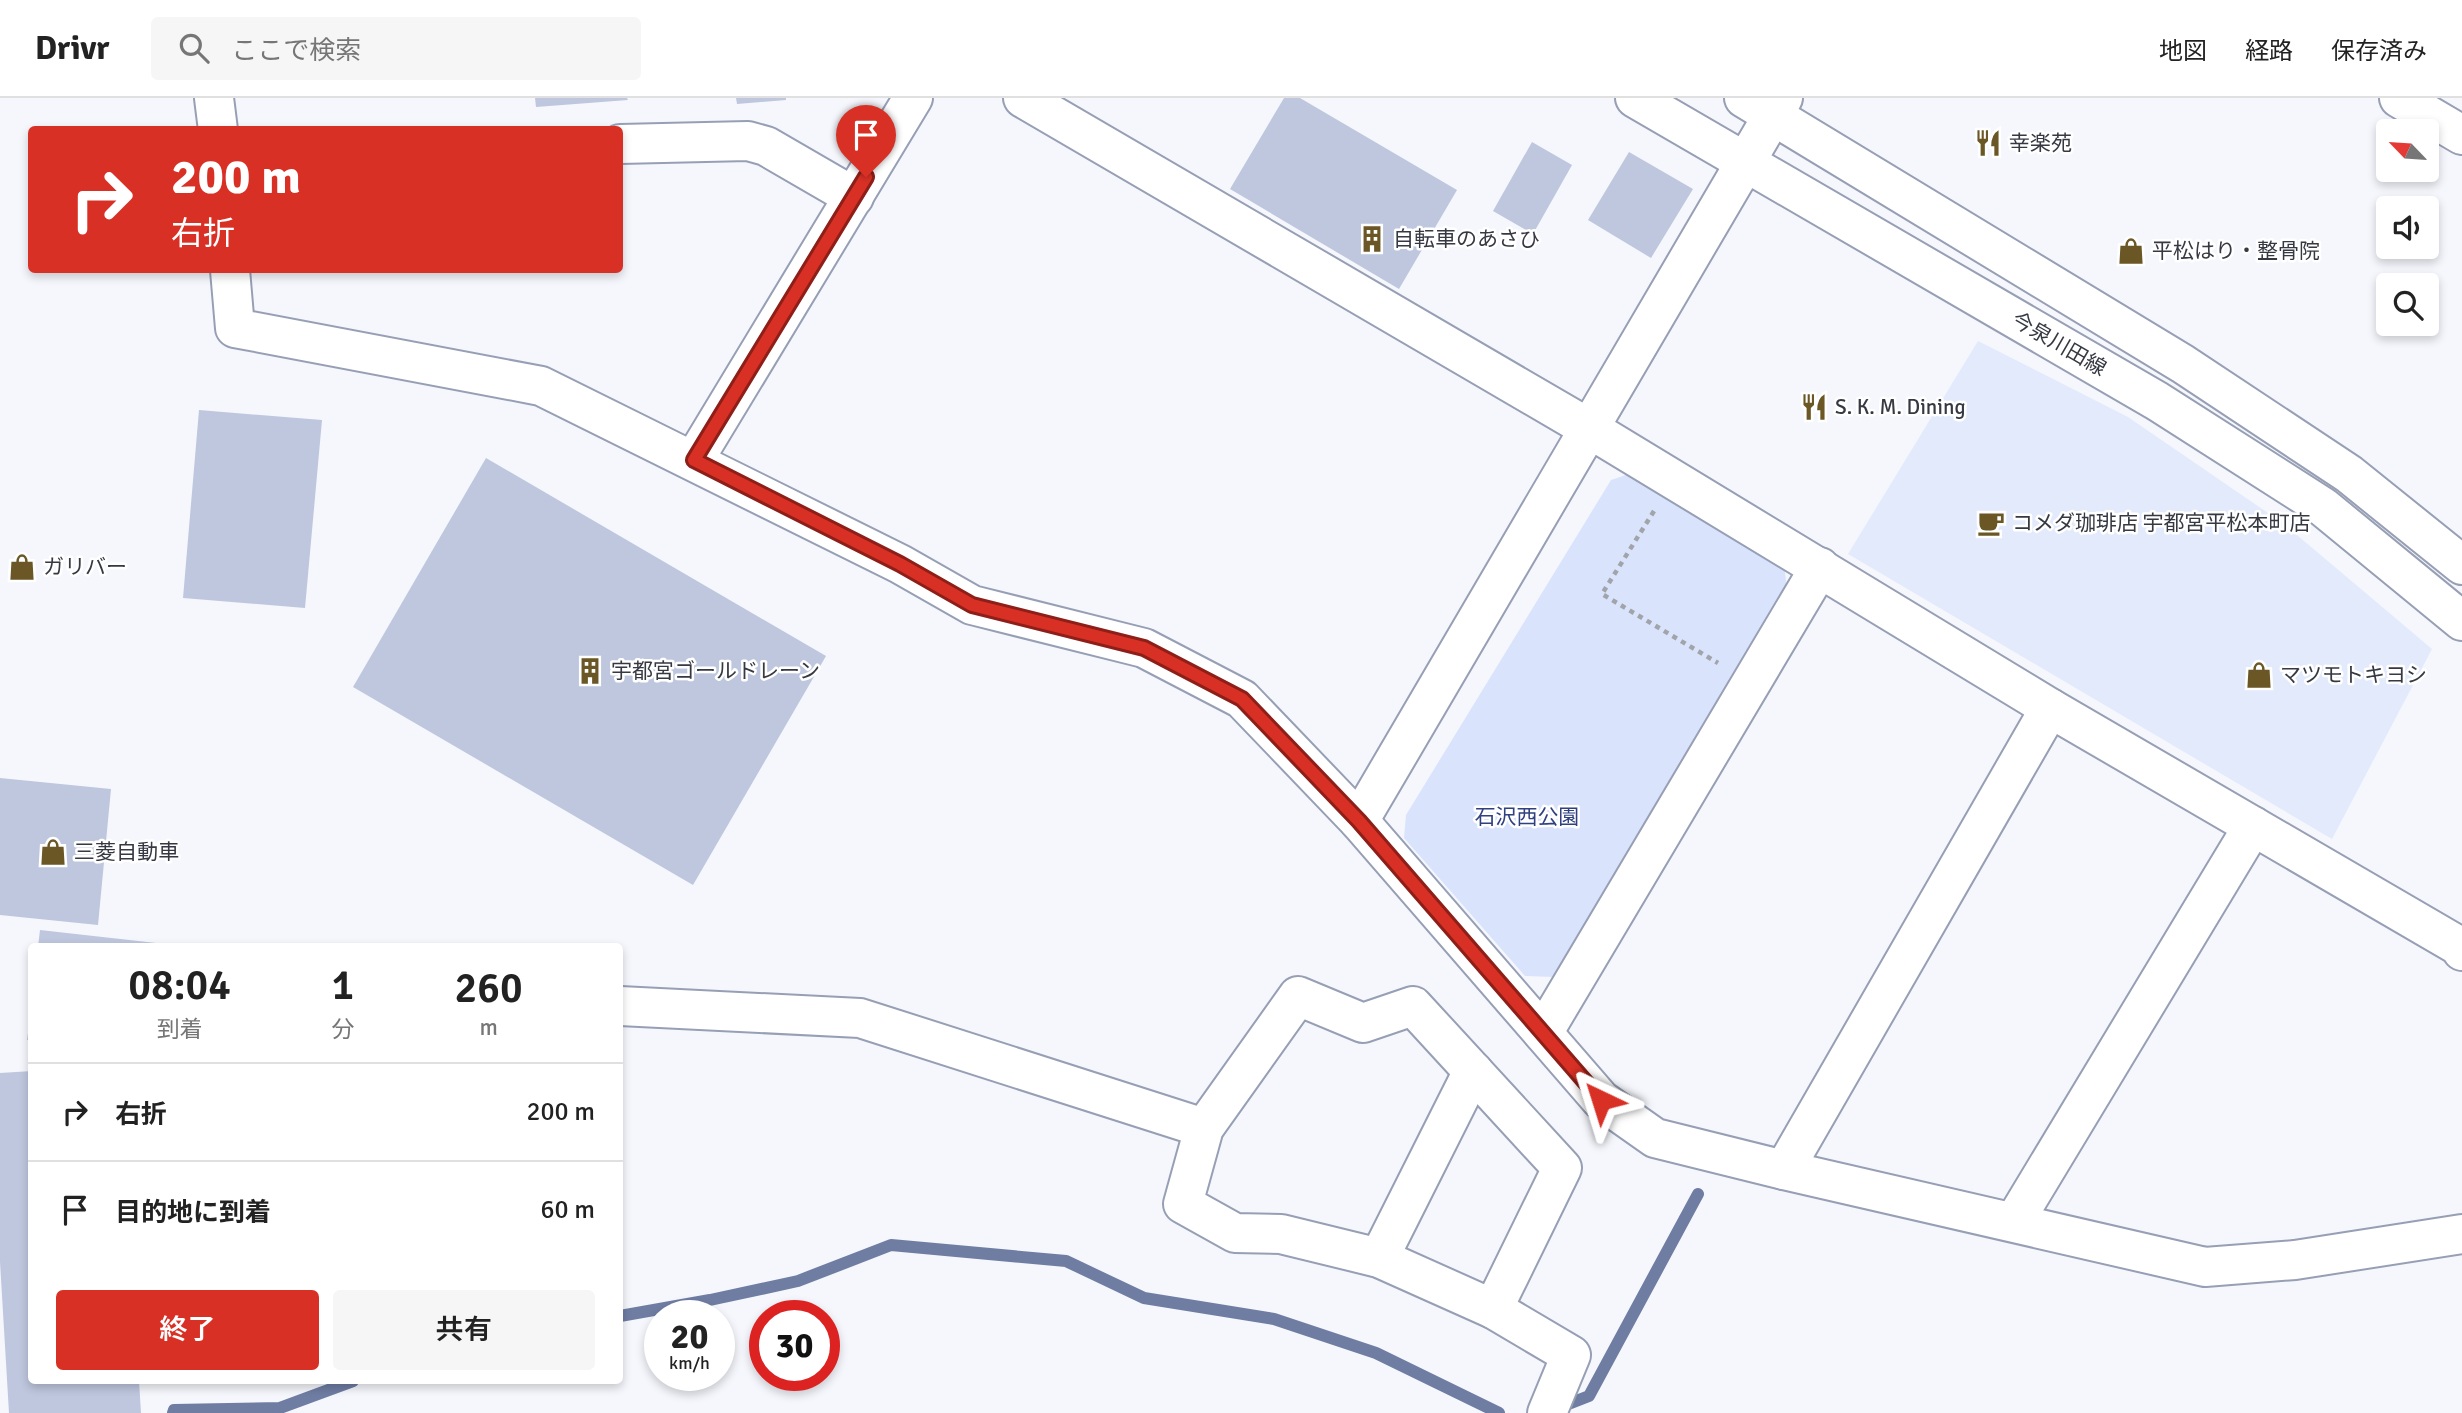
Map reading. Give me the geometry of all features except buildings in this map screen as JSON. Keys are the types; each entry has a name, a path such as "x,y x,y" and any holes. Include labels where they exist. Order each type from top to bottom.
{"street":[{"path":"214,98 218,126"},
{"path":"694,460 914,98"},
{"path":"1023,98 1590,429 2050,708 2459,946 2462,951"},
{"name":"今泉川田線","path":"1635,98 2157,401 2323,507 2462,621"},
{"path":"2399,98 2462,135"},
{"path":"1359,821 1746,162 1767,103 2183,364 2349,474 2462,565"},
{"path":"623,144 748,141 766,146 854,197"},
{"path":"230,273 235,328 541,386 900,564 972,605 1144,648 1242,699 1359,821 1601,1100 1655,1138 2205,1267 2295,1260 2462,1234"},
{"path":"1543,1033 1820,568"},
{"path":"1784,1170 2050,708"},
{"path":"2014,1222 2253,826"},
{"path":"1493,1309 1562,1168 1413,1006 1363,1023 1298,996 1204,1128 1182,1204 1236,1233 1281,1234 1378,1258 1493,1309 1571,1356 1546,1413"},
{"path":"623,1006 860,1018 1204,1128"},
{"path":"1378,1258 1474,1071"}],"path":[{"path":"1658,505 1602,594 1752,682"}],"shaded area":[{"path":"1978,341 2128,417 2284,524 2432,649 2332,839 1848,554"}],"green space":[{"name":"石沢西公園","path":"1632,473 1784,565 1787,588 1554,977 1525,976 1404,838 1406,815 1611,480"}],"waterway":[{"path":"1558,1408 1589,1396 1698,1194"},
{"path":"623,1315 798,1281 891,1245 1066,1261 1144,1298 1274,1319 1376,1353 1499,1413"},
{"path":"173,1413 174,1410 280,1408 345,1384"}],"place":[{"name":"幸楽苑","path":"1988,143"},
{"name":"自転車のあさひ","path":"1372,239"},
{"name":"平松はり・整骨院","path":"2131,251"},
{"name":"S. K. M. Dining","path":"1814,407"},
{"name":"コメダ珈琲店 宇都宮平松本町店","path":"1991,523"},
{"name":"ガリバー","path":"22,567"},
{"name":"宇都宮ゴールドレーン","path":"590,671"},
{"name":"マツモトキヨシ","path":"2259,675"},
{"name":"三菱自動車","path":"53,852"}],"route":[{"path":"866,177 694,460 900,564 972,605 1144,648 1242,699 1359,821 1601,1100"}]}
